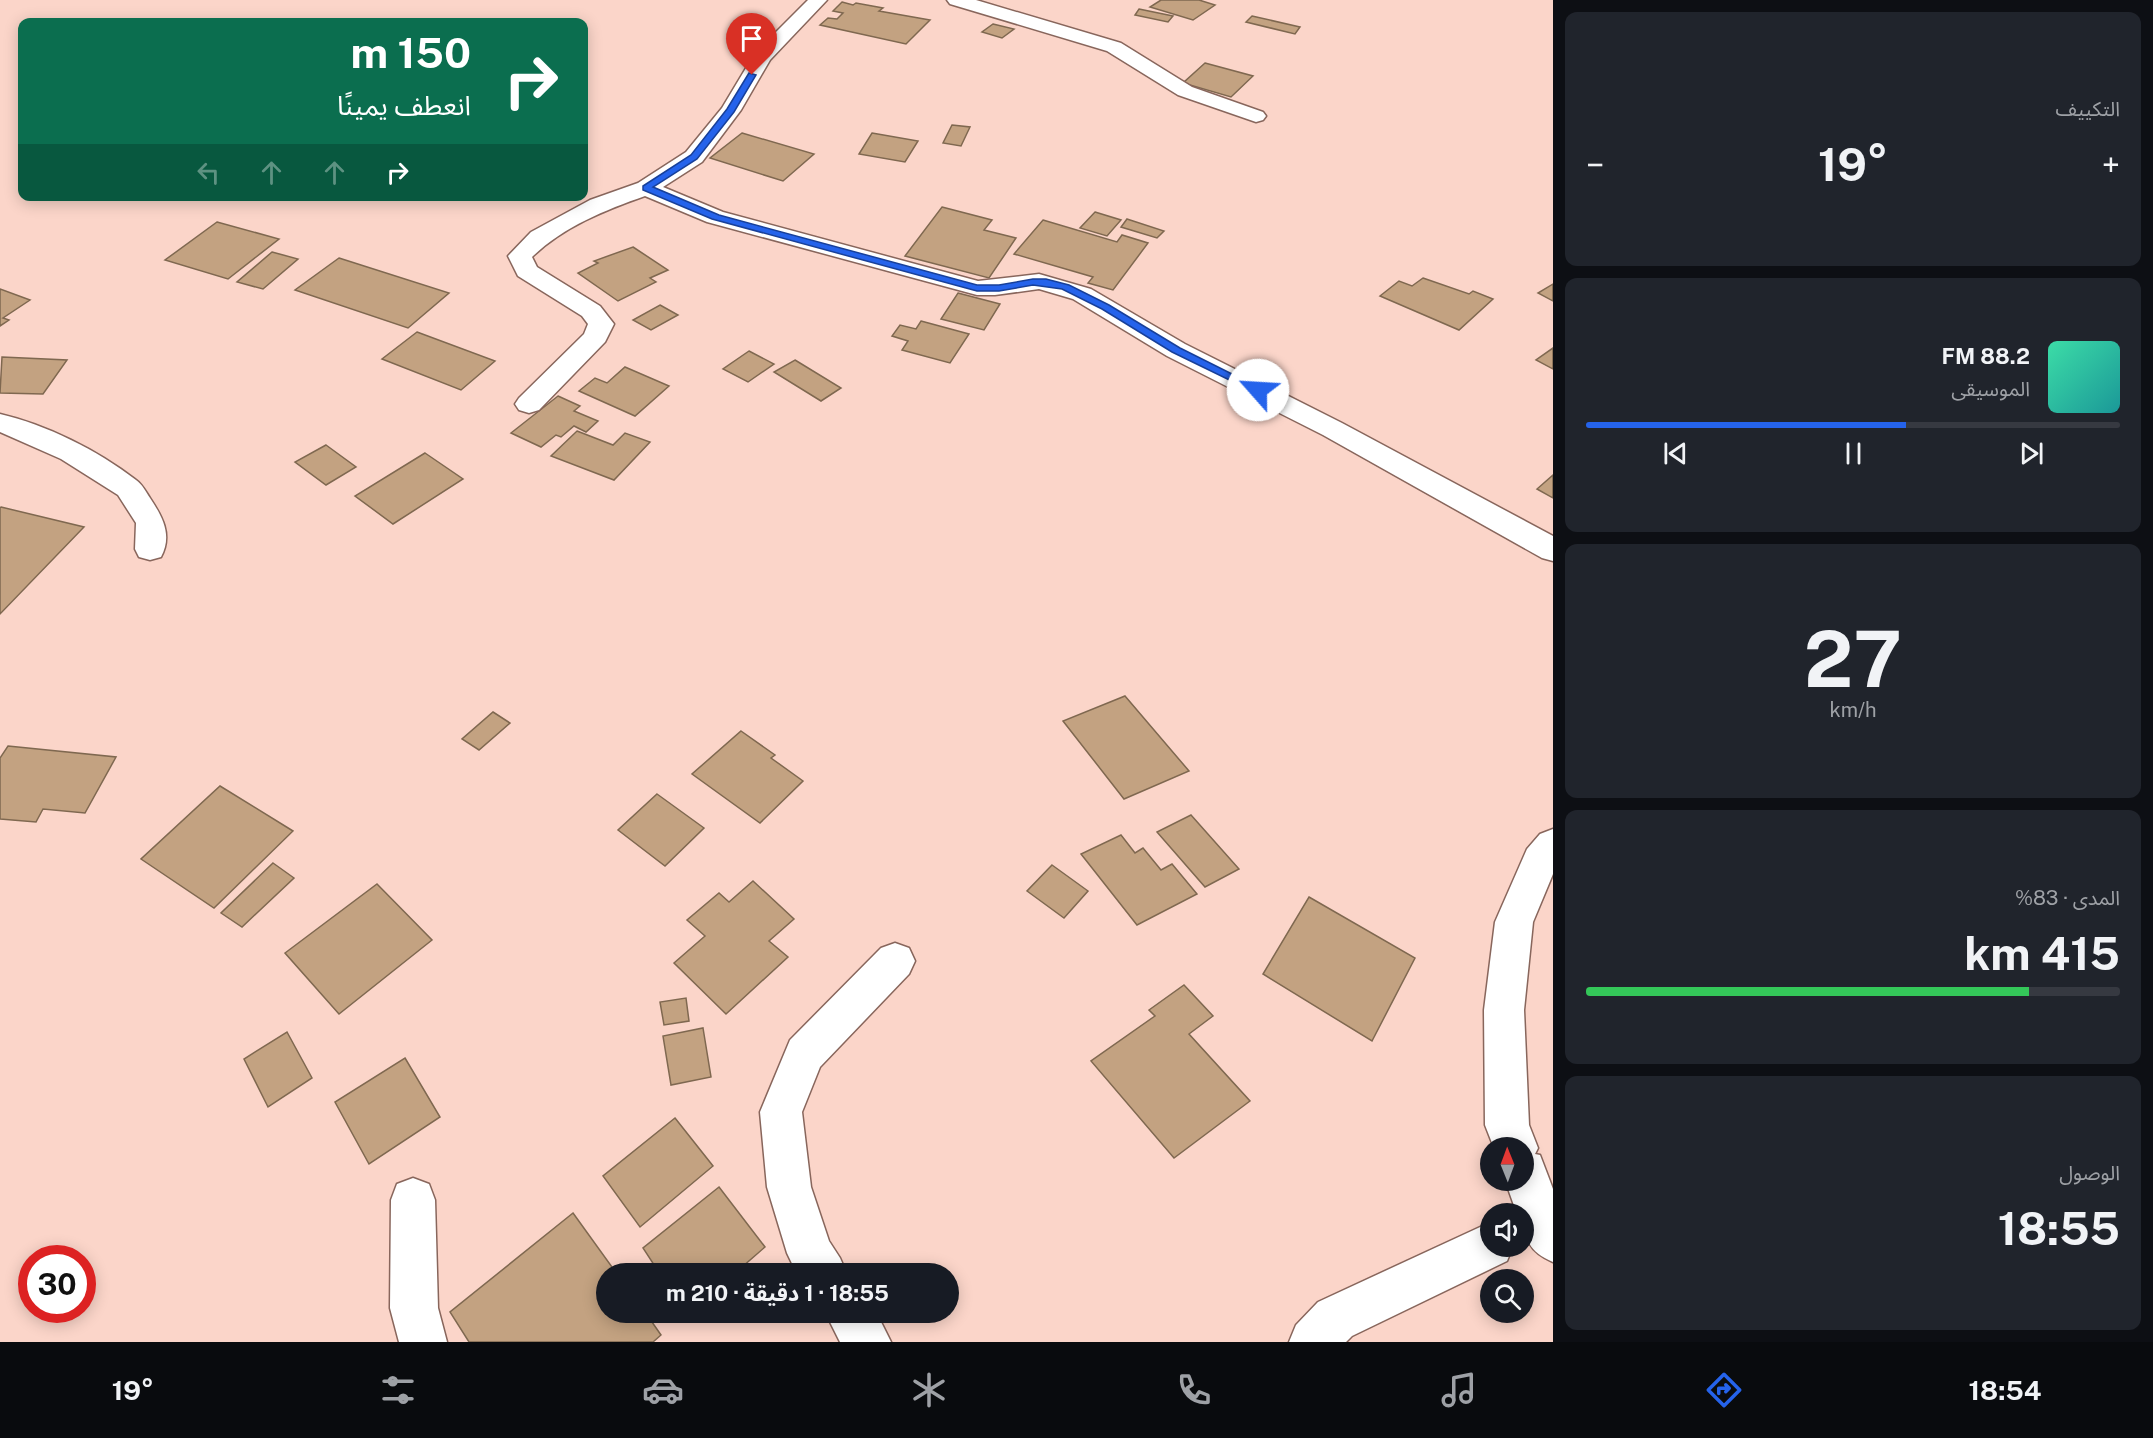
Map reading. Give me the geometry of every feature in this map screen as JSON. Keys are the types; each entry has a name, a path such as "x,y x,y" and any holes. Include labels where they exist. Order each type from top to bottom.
{"street":[{"path":"529,404 596,337 602,324 591,311 527,271 520,256 539,237 598,205 646,188 694,157 731,110 762,57 818,0"},
{"path":"956,0 1114,47 1185,91 1256,116"},
{"path":"646,188 715,217 977,288 999,288 1033,282 1046,282 1066,287 1106,307 1176,350 1452,493 1553,550"},
{"path":"0,423 13,426 71,452 128,488 151,523 150,549"},
{"path":"1512,1137 1507,1125 1504,1010 1514,922 1540,860 1553,845"},
{"path":"817,1263 810,1252 789,1187 781,1112 805,1054 895,961"},
{"path":"1530,1191 1540,1229"},
{"path":"413,1200 414,1308 423,1342"},
{"path":"1313,1342 1335,1319 1480,1250"},
{"path":"855,1323 867,1342"}],"building":[{"path":"1161,0 1199,0 1215,5 1193,20 1150,7"},
{"path":"842,2 883,8 879,11 930,20 906,44 820,25 828,18 837,19 843,13 833,11"},
{"path":"1139,9 1173,16 1168,22 1135,15"},
{"path":"1252,16 1300,27 1295,34 1246,22"},
{"path":"993,24 1014,29 1002,38 982,32"},
{"path":"1205,63 1253,76 1231,97 1183,83"},
{"path":"952,125 970,127 961,146 943,143"},
{"path":"742,133 814,154 783,181 710,158"},
{"path":"872,133 918,141 905,162 859,154"},
{"path":"942,207 992,220 984,230 1016,238 989,278 905,256"},
{"path":"1095,212 1121,220 1107,236 1080,228"},
{"path":"1127,219 1164,231 1157,238 1121,227"},
{"path":"1043,220 1117,242 1122,235 1148,243 1113,290 1088,283 1093,277 1014,254"},
{"path":"217,222 279,239 228,279 165,260"},
{"path":"633,247 668,270 650,278 656,282 618,301 578,273 598,263 594,261"},
{"path":"272,252 298,259 263,289 237,282"},
{"path":"339,258 449,293 408,328 295,290"},
{"path":"1423,278 1469,294 1473,291 1493,299 1459,330 1380,296 1399,281 1412,286"},
{"path":"1553,284 1553,301 1538,293"},
{"path":"0,289 30,300 3,318 9,320 0,326"},
{"path":"958,293 1000,304 984,330 941,319"},
{"path":"660,305 678,315 651,330 633,320"},
{"path":"921,321 969,334 950,363 902,350 908,341 892,336 900,325 916,329"},
{"path":"417,332 495,361 461,390 382,359"},
{"path":"1553,348 1553,369 1536,360"},
{"path":"749,351 774,364 748,382 723,369"},
{"path":"2,357 67,360 43,394 0,393"},
{"path":"795,360 841,388 821,401 774,372"},
{"path":"625,367 669,386 635,416 579,391 595,378 607,383"},
{"path":"558,396 580,406 574,411 598,421 586,432 574,426 561,437 556,435 541,447 511,433"},
{"path":"577,431 613,445 625,433 650,442 614,480 551,456"},
{"path":"326,445 356,467 326,485 295,462"},
{"path":"425,453 463,479 393,524 355,496"},
{"path":"1553,475 1553,498 1537,489"},
{"path":"0,508 84,527 0,614"},
{"path":"1125,696 1189,771 1124,799 1063,721"},
{"path":"493,712 510,723 479,750 462,739"},
{"path":"741,731 775,755 771,758 803,781 760,823 692,774"},
{"path":"8,746 116,757 85,813 43,809 36,822 0,819 0,758"},
{"path":"220,786 293,831 214,908 141,859"},
{"path":"657,794 704,828 665,866 618,830"},
{"path":"1191,815 1239,869 1205,887 1157,832"},
{"path":"1121,835 1135,853 1143,848 1161,870 1172,864 1197,894 1137,925 1081,854"},
{"path":"273,863 294,878 242,927 221,913"},
{"path":"1052,865 1088,891 1064,918 1027,891"},
{"path":"753,881 794,919 769,941 788,957 726,1014 674,963 705,936 687,920 719,893 729,902"},
{"path":"377,884 432,940 339,1014 285,953"},
{"path":"1309,897 1415,958 1372,1041 1263,974"},
{"path":"1184,985 1213,1016 1189,1034 1250,1101 1174,1158 1091,1061 1155,1016 1149,1010"},
{"path":"686,998 689,1021 664,1025 660,1002"},
{"path":"703,1028 711,1077 671,1085 663,1036"},
{"path":"287,1032 312,1078 268,1107 244,1059"},
{"path":"405,1058 440,1117 369,1164 335,1102"},
{"path":"675,1118 713,1166 640,1227 603,1176"},
{"path":"719,1187 765,1247 747,1263 653,1263 643,1248"},
{"path":"573,1213 609,1263 596,1263 596,1323 653,1323 661,1335 653,1342 469,1342 450,1312"}],"route":[{"path":"752,75 731,110 694,157 646,188 715,217 977,288 988,290 1033,282 1046,282 1066,287 1106,307 1176,350 1258,390"}]}
